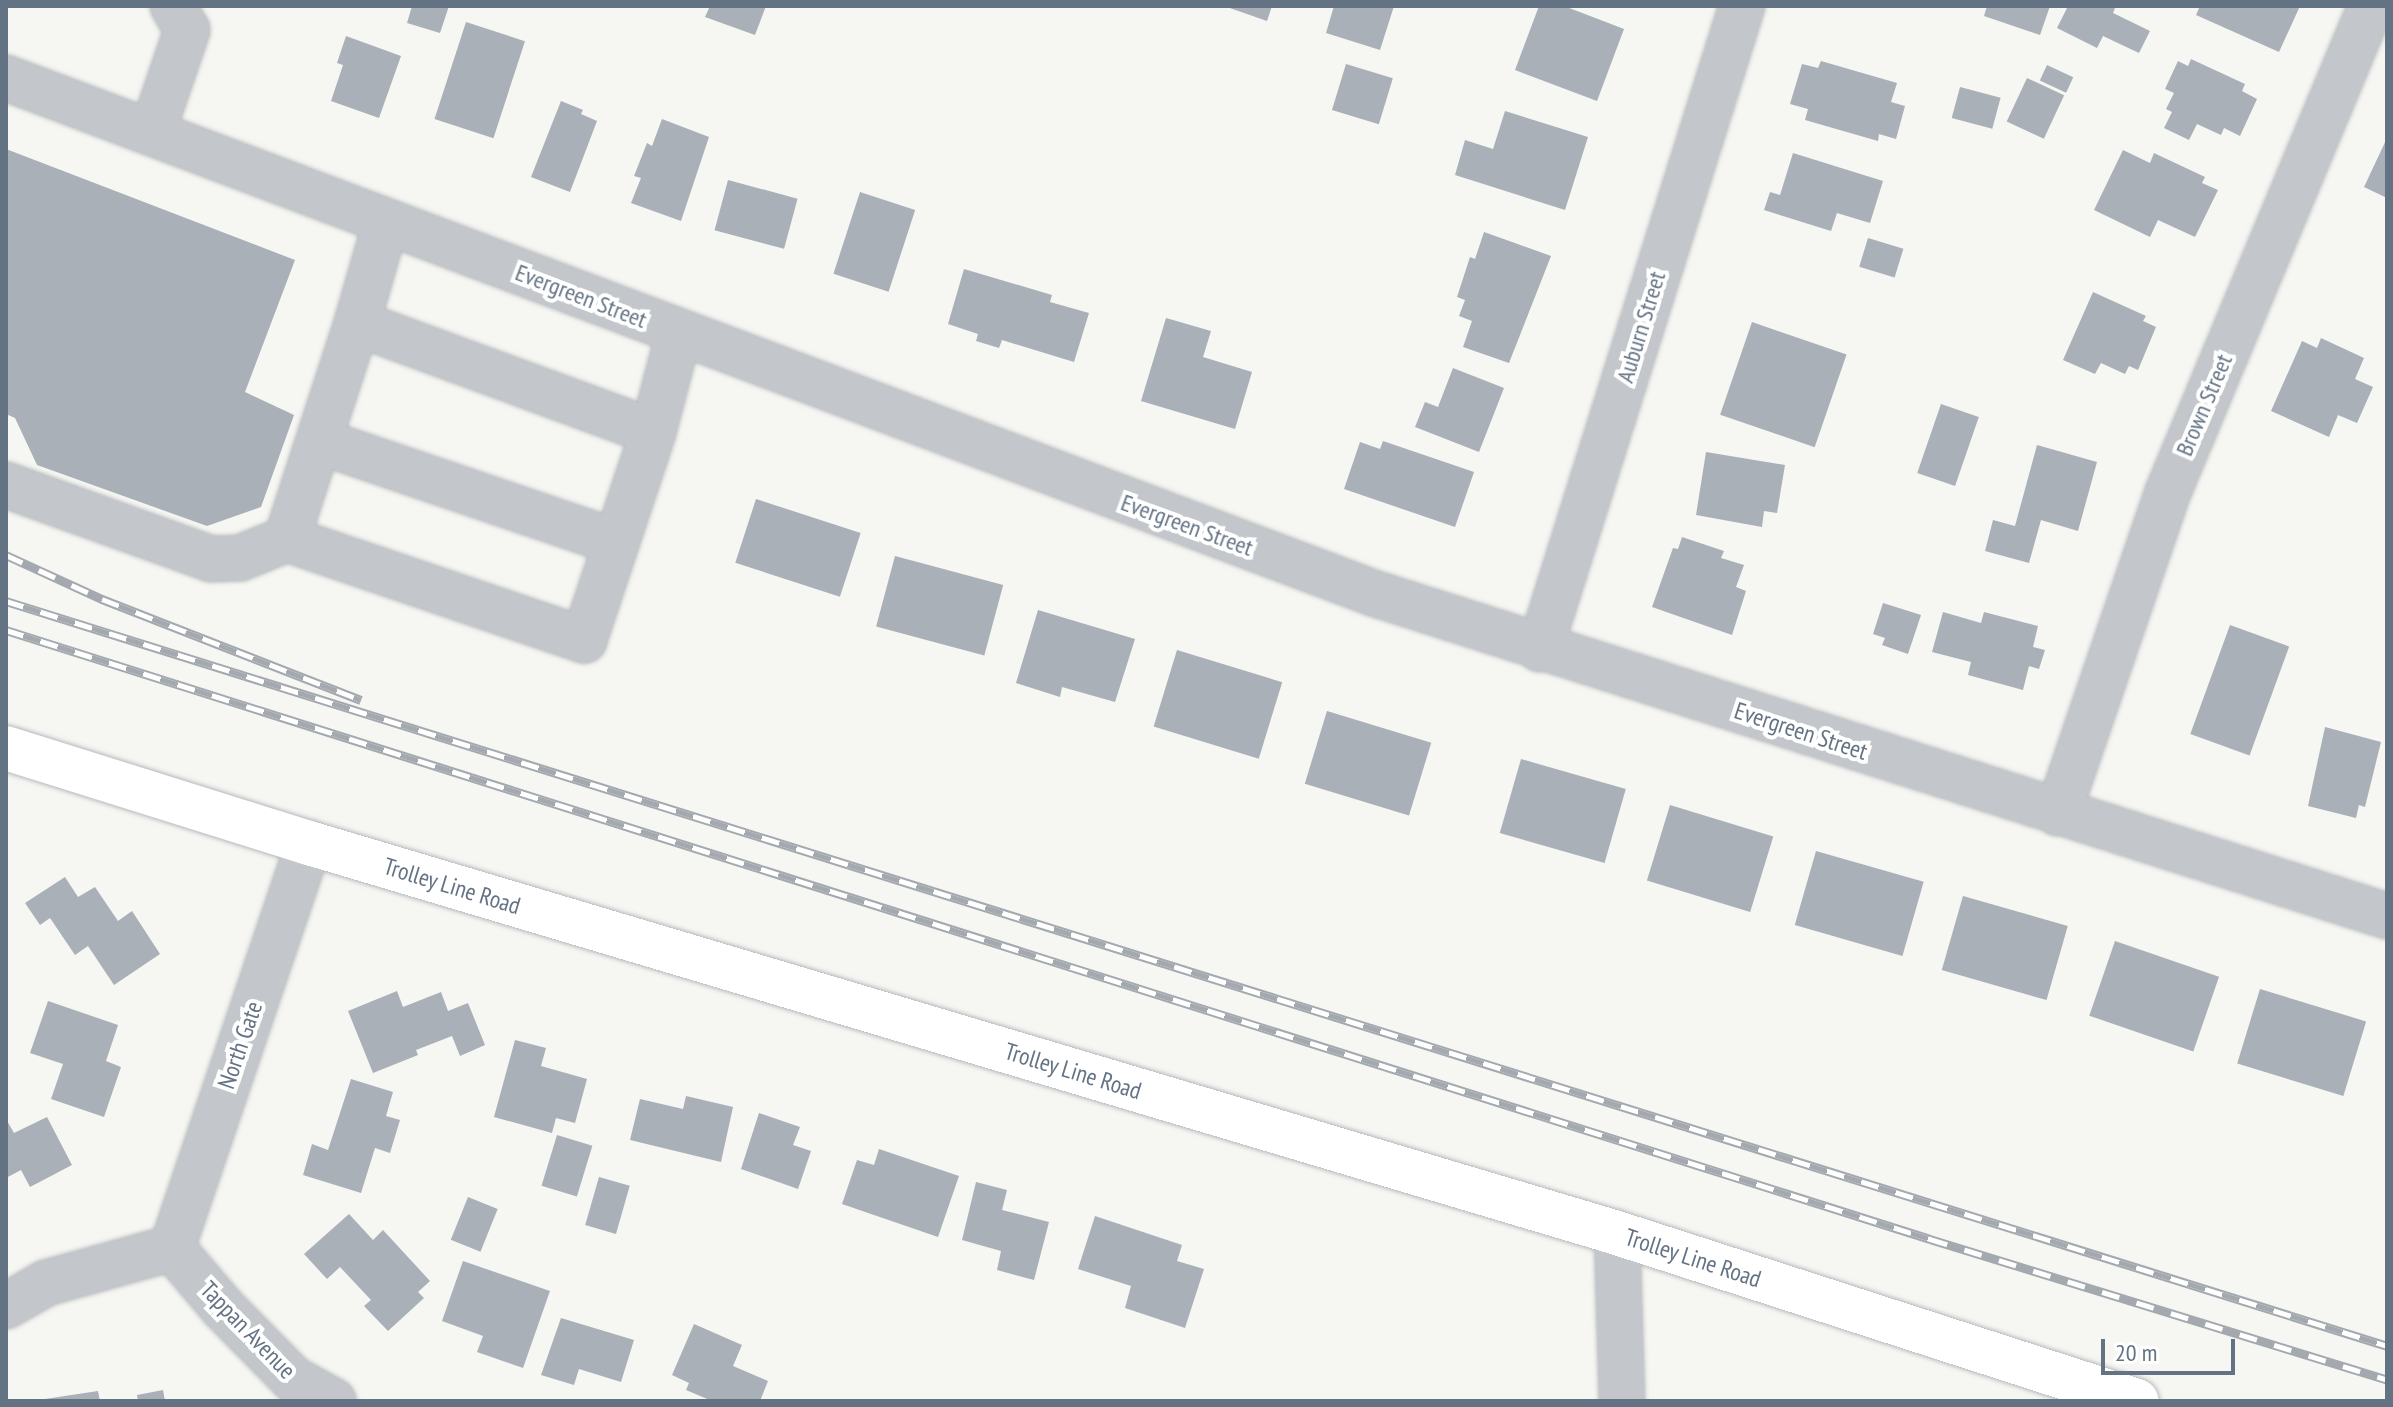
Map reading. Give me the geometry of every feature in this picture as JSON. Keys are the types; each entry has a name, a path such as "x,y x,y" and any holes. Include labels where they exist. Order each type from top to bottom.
{"main road":[{"name":"Trolley Line Road","path":"6,748 309,843 1617,1233 2137,1401"}],"street":[{"path":"152,133 187,30 173,6"},
{"name":"Auburn Street","path":"1540,649 1742,6"},
{"name":"Brown Street","path":"2058,813 2168,492 2371,6"},
{"name":"Evergreen Street","path":"6,78 1189,526 1540,649 2387,916"},
{"path":"287,539 357,323 386,222"},
{"path":"357,323 653,432"},
{"path":"6,485 211,559 240,558 287,539 584,640 653,432 679,333"},
{"path":"319,441 616,542"},
{"name":"North Gate","path":"172,1248 309,843"},
{"path":"1617,1233 1622,1401"},
{"path":"6,1306 46,1283 172,1248"},
{"name":"Tappan Avenue","path":"172,1248 223,1308 293,1379 333,1401"}],"building":[{"path":"412,6 449,6 440,33 407,23"},
{"path":"710,6 766,6 755,35 705,17"},
{"path":"1224,6 1272,6 1267,21"},
{"path":"1334,6 1394,6 1380,50 1326,33"},
{"path":"1539,6 1564,6 1624,29 1597,101 1515,70"},
{"path":"1987,6 2050,6 2040,35 1984,16"},
{"path":"2068,6 2111,6 2115,8 2113,13 2150,31 2139,53 2103,36 2097,48 2057,28"},
{"path":"2200,6 2300,6 2279,52 2196,15"},
{"path":"466,22 525,41 493,138 434,119"},
{"path":"346,36 401,56 379,118 331,101 343,65 337,63"},
{"path":"2191,59 2245,84 2242,91 2257,99 2240,136 2224,128 2221,135 2197,124 2189,140 2164,128 2172,112 2166,109 2174,93 2165,89 2178,61 2188,66"},
{"path":"1821,61 1897,83 1891,102 1905,106 1896,139 1879,134 1878,141 1805,120 1808,109 1790,104 1802,64 1818,68"},
{"path":"1346,64 1393,78 1379,124 1332,110"},
{"path":"2047,65 2073,77 2066,93 2040,80"},
{"path":"2027,78 2064,95 2044,139 2007,122"},
{"path":"1960,87 2001,98 1992,129 1952,118"},
{"path":"561,101 583,110 581,114 597,121 570,192 531,177"},
{"path":"1505,111 1588,137 1565,210 1455,175 1465,140 1493,149"},
{"path":"662,119 709,137 681,221 631,203 641,178 634,176 647,143 652,146"},
{"path":"2387,138 2387,198 2364,187"},
{"path":"6,149 295,260 245,392 294,415 261,507 207,526 37,465 15,418 6,414"},
{"path":"2123,150 2150,163 2154,153 2205,177 2202,183 2218,190 2195,237 2158,220 2150,237 2094,210"},
{"path":"1793,153 1883,181 1870,223 1837,213 1831,231 1764,210 1770,192 1780,195"},
{"path":"728,180 798,199 784,249 715,230"},
{"path":"860,192 915,210 889,292 833,274"},
{"path":"1484,232 1551,256 1509,363 1463,347 1472,321 1459,316 1465,300 1457,297 1470,257 1475,259"},
{"path":"1868,238 1903,249 1895,278 1859,267"},
{"path":"964,269 1052,295 1050,302 1089,313 1074,362 1002,340 999,348 976,341 978,334 948,324"},
{"path":"2093,292 2146,316 2143,321 2156,327 2138,370 2129,366 2125,374 2101,363 2095,374 2063,360"},
{"path":"1166,318 1211,331 1203,357 1252,372 1235,429 1141,401"},
{"path":"1752,322 1847,355 1815,447 1720,415"},
{"path":"2321,338 2364,358 2355,379 2373,387 2357,423 2338,415 2329,437 2271,411 2302,341 2317,348"},
{"path":"1453,368 1504,388 1479,452 1415,427 1425,402 1438,407"},
{"path":"1941,404 1979,417 1955,486 1917,473"},
{"path":"1383,441 1474,472 1455,527 1344,489 1360,442 1380,449"},
{"path":"2037,445 2097,462 2078,531 2041,520 2029,563 1985,551 1993,520 2015,526"},
{"path":"1706,452 1785,465 1777,513 1764,511 1762,527 1696,515"},
{"path":"756,499 861,533 840,597 735,563"},
{"path":"1682,537 1724,551 1721,558 1744,565 1736,587 1746,591 1732,635 1652,607 1673,548 1678,549"},
{"path":"895,556 1003,585 984,656 876,627"},
{"path":"1883,603 1921,615 1908,654 1882,645 1885,638 1873,634"},
{"path":"1038,610 1135,639 1115,702 1062,687 1060,697 1016,683"},
{"path":"1943,612 1981,623 1984,612 2038,626 2033,647 2045,650 2039,669 2029,666 2023,690 1968,675 1971,662 1932,652"},
{"path":"2230,625 2289,647 2250,756 2190,734"},
{"path":"1177,650 1282,682 1259,759 1154,727"},
{"path":"1327,711 1431,743 1409,816 1305,784"},
{"path":"2325,727 2381,742 2365,807 2359,805 2356,818 2308,806"},
{"path":"1521,759 1626,789 1605,863 1500,833"},
{"path":"1670,805 1773,837 1750,912 1647,881"},
{"path":"1816,851 1924,882 1902,956 1795,925"},
{"path":"65,877 78,897 95,887 118,921 132,911 160,954 114,985 88,946 75,955 50,918 40,925 25,903"},
{"path":"1963,896 2068,926 2047,1000 1942,970"},
{"path":"2115,941 2219,977 2193,1052 2089,1016"},
{"path":"2260,989 2366,1021 2343,1096 2237,1064"},
{"path":"397,991 403,1007 441,992 448,1011 468,1003 485,1045 460,1056 452,1036 416,1050 418,1055 373,1073 348,1011"},
{"path":"48,1001 118,1025 106,1061 121,1067 104,1117 51,1099 63,1064 30,1053"},
{"path":"515,1040 546,1048 541,1066 587,1079 575,1123 556,1118 552,1133 494,1117"},
{"path":"351,1079 393,1092 386,1116 400,1120 390,1153 375,1148 361,1193 303,1175 312,1144 328,1150"},
{"path":"686,1096 733,1107 721,1162 630,1140 640,1099 683,1109"},
{"path":"759,1113 800,1127 793,1145 811,1151 798,1189 741,1169"},
{"path":"47,1117 72,1165 30,1187 21,1170 6,1178 6,1119 14,1133"},
{"path":"557,1135 592,1146 577,1197 542,1186"},
{"path":"879,1149 959,1176 938,1237 842,1204 857,1160 874,1165"},
{"path":"599,1177 630,1186 616,1234 585,1225"},
{"path":"976,1182 1007,1190 1002,1210 1049,1222 1034,1280 997,1270 1001,1251 962,1240"},
{"path":"468,1197 498,1209 480,1252 451,1240"},
{"path":"349,1214 373,1240 383,1230 430,1281 418,1292 424,1298 388,1331 364,1306 371,1300 340,1267 327,1279 304,1254"},
{"path":"1095,1216 1182,1245 1177,1261 1204,1269 1185,1328 1125,1308 1131,1286 1078,1269"},
{"path":"463,1261 550,1291 523,1368 477,1352 483,1336 442,1321"},
{"path":"561,1318 634,1340 621,1382 579,1369 574,1385 541,1375"},
{"path":"694,1324 742,1345 733,1366 768,1381 760,1401 712,1401 686,1390 689,1383 672,1375"},
{"path":"163,1390 165,1401 138,1401 137,1395"},
{"path":"98,1391 100,1401 45,1401 45,1399"}],"railway":[{"path":"6,555 102,599 361,700"},
{"path":"6,601 2387,1346"},
{"path":"6,630 1930,1239 2387,1380"}]}
